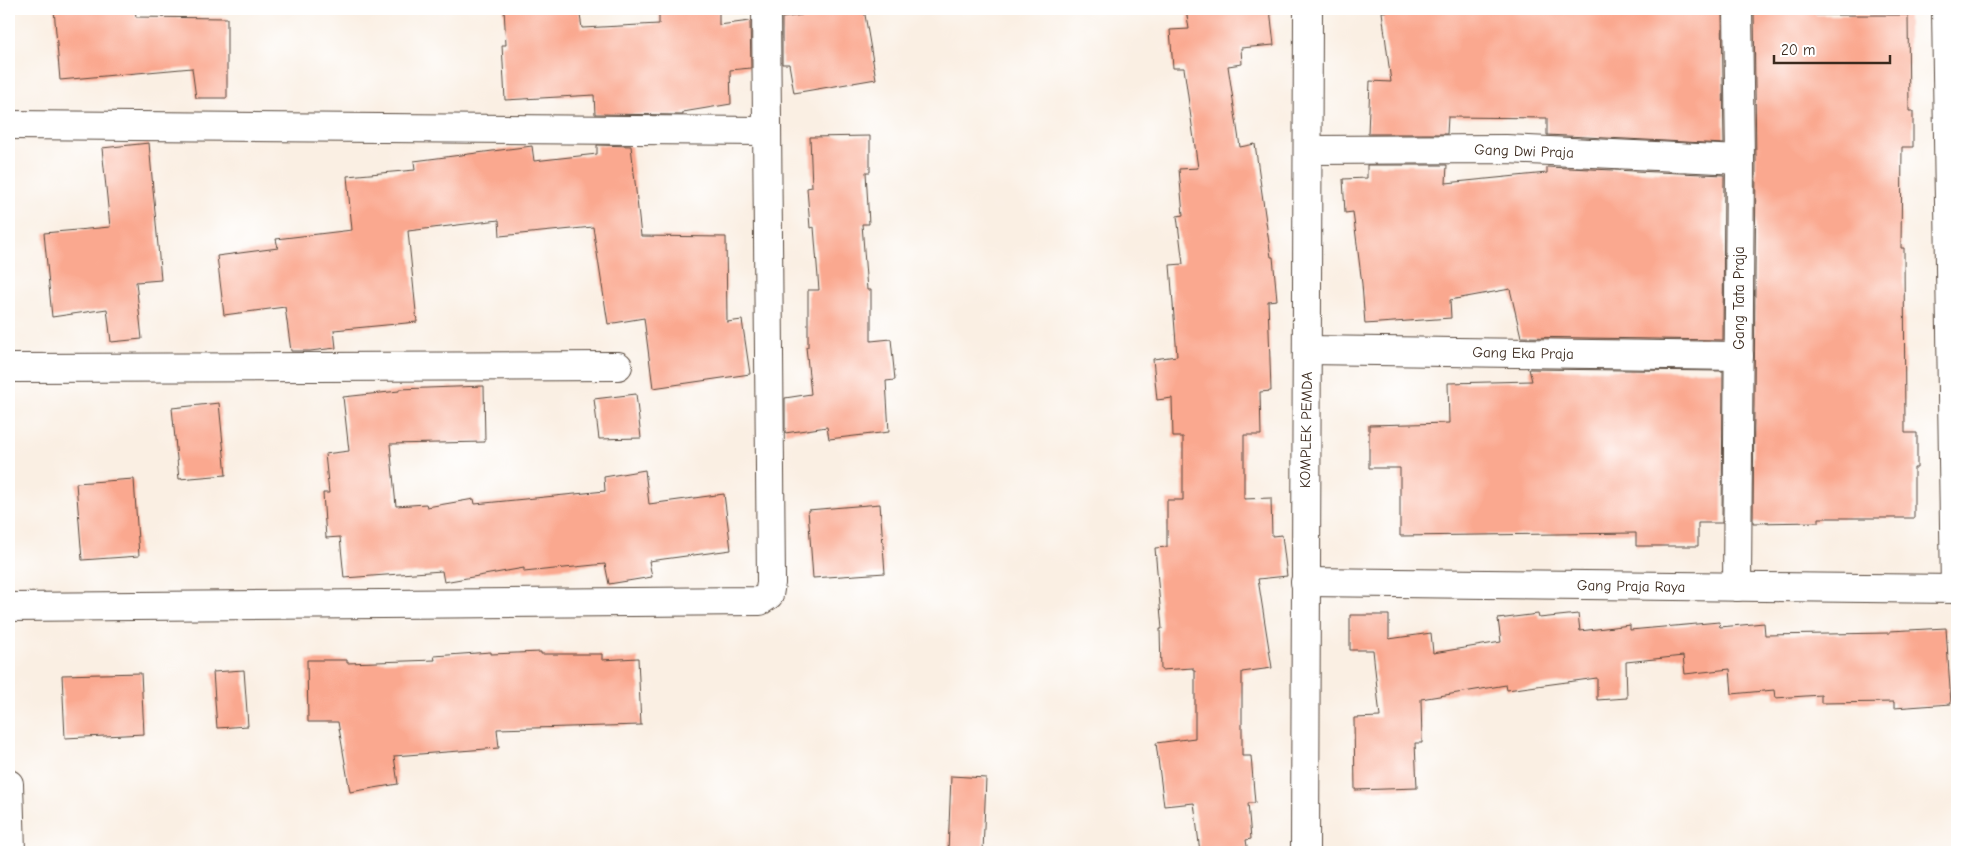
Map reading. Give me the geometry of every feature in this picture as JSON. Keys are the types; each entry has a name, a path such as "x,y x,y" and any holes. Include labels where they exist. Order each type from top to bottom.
{"street":[{"path":"9,607 760,602 768,595 771,583 766,9"},
{"name":"KOMPLEK PEMDA","path":"1305,852 1308,9"},
{"name":"Gang Tata Praja","path":"1737,587 1740,160 1738,9"},
{"path":"1946,9 1956,589"},
{"path":"9,125 768,130"},
{"name":"Gang Dwi Praja","path":"1308,150 1506,149 1740,160"},
{"name":"Gang Eka Praja","path":"1307,350 1739,356"},
{"path":"9,368 618,366"},
{"name":"Gang Praja Raya","path":"1305,582 1956,589"},
{"path":"9,784 11,852"}],"building":[{"path":"54,9 135,9 136,17 227,18 227,98 196,98 192,68 60,80"},
{"path":"504,9 579,9 582,28 659,24 659,9 719,9 719,25 750,21 751,68 730,70 731,104 683,112 683,115 595,114 594,95 505,100 502,45 506,45"},
{"path":"802,9 864,9 876,79 794,93 789,64 782,64 782,18 802,15"},
{"path":"1186,9 1270,9 1274,45 1241,48 1242,64 1228,66 1240,147 1255,144 1271,257 1273,257 1277,300 1268,301 1271,391 1260,392 1261,435 1244,435 1244,499 1271,498 1272,536 1282,535 1287,576 1258,579 1272,668 1242,672 1242,756 1251,756 1255,803 1248,803 1251,839 1246,840 1248,852 1200,852 1194,803 1164,806 1156,743 1195,738 1195,671 1193,671 1193,668 1161,670 1160,629 1162,629 1155,548 1167,547 1167,500 1183,500 1183,437 1173,437 1172,398 1157,400 1153,359 1177,356 1170,265 1183,264 1177,216 1183,215 1179,169 1198,168 1184,68 1173,68 1170,30 1189,29"},
{"path":"1409,9 1711,9 1711,11 1722,11 1724,144 1547,135 1547,118 1448,117 1447,134 1368,134 1370,81 1391,82 1382,12"},
{"path":"1754,11 1816,11 1816,15 1908,15 1909,111 1913,111 1913,147 1902,147 1901,248 1904,248 1905,433 1917,433 1917,468 1914,468 1914,518 1819,518 1819,522 1753,523 1756,160"},
{"path":"870,136 870,172 866,172 869,224 862,224 867,290 871,290 871,341 891,339 895,380 886,381 889,432 829,439 827,427 785,433 785,398 811,394 806,347 808,347 808,290 819,290 814,227 810,228 807,188 812,187 810,137"},
{"path":"149,143 161,280 136,282 142,339 111,342 107,309 52,317 44,233 110,227 102,148"},
{"path":"597,145 631,146 641,236 726,237 727,322 742,320 750,374 653,388 644,318 608,324 593,227 500,236 499,220 408,231 417,322 334,330 336,348 291,351 285,307 224,315 217,256 278,248 276,239 352,230 347,176 415,170 414,161 532,146 534,161 597,154"},
{"path":"1367,165 1447,165 1446,183 1547,173 1547,167 1724,175 1723,340 1521,337 1510,289 1450,300 1451,318 1365,324 1353,212 1345,213 1343,179 1367,178"},
{"path":"1529,369 1723,371 1722,523 1698,523 1698,546 1636,546 1636,533 1400,536 1400,468 1369,468 1369,425 1449,423 1448,383 1532,381"},
{"path":"484,386 485,442 390,444 396,506 426,504 427,507 474,499 475,504 605,491 604,477 645,470 649,504 724,494 731,550 649,561 652,577 609,584 605,564 524,572 524,568 444,582 442,571 344,578 340,537 326,538 323,493 329,493 325,454 349,451 343,397 399,391 399,389"},
{"path":"636,394 641,438 599,439 594,399"},
{"path":"219,403 226,475 179,479 172,408"},
{"path":"134,479 139,556 82,560 76,483"},
{"path":"880,504 885,573 813,578 808,510"},
{"path":"1538,614 1539,618 1578,614 1580,631 1630,625 1630,630 1719,622 1720,627 1764,623 1765,635 1890,633 1890,631 1946,628 1951,704 1894,708 1894,702 1821,703 1821,695 1775,698 1774,690 1732,694 1730,669 1685,674 1683,656 1626,662 1627,698 1597,700 1597,678 1507,690 1506,685 1421,699 1422,743 1415,743 1417,788 1355,790 1354,718 1380,717 1373,650 1350,650 1350,615 1389,615 1389,639 1431,633 1433,653 1501,642 1498,619"},
{"path":"491,652 491,654 541,652 541,654 602,654 602,660 638,658 641,725 497,729 499,748 394,756 398,784 350,792 338,722 308,722 307,660 347,660 347,663 435,660 434,656"},
{"path":"244,670 248,726 217,728 213,672"},
{"path":"141,673 144,734 65,738 62,675"},
{"path":"951,776 986,778 983,852 948,852"}]}
